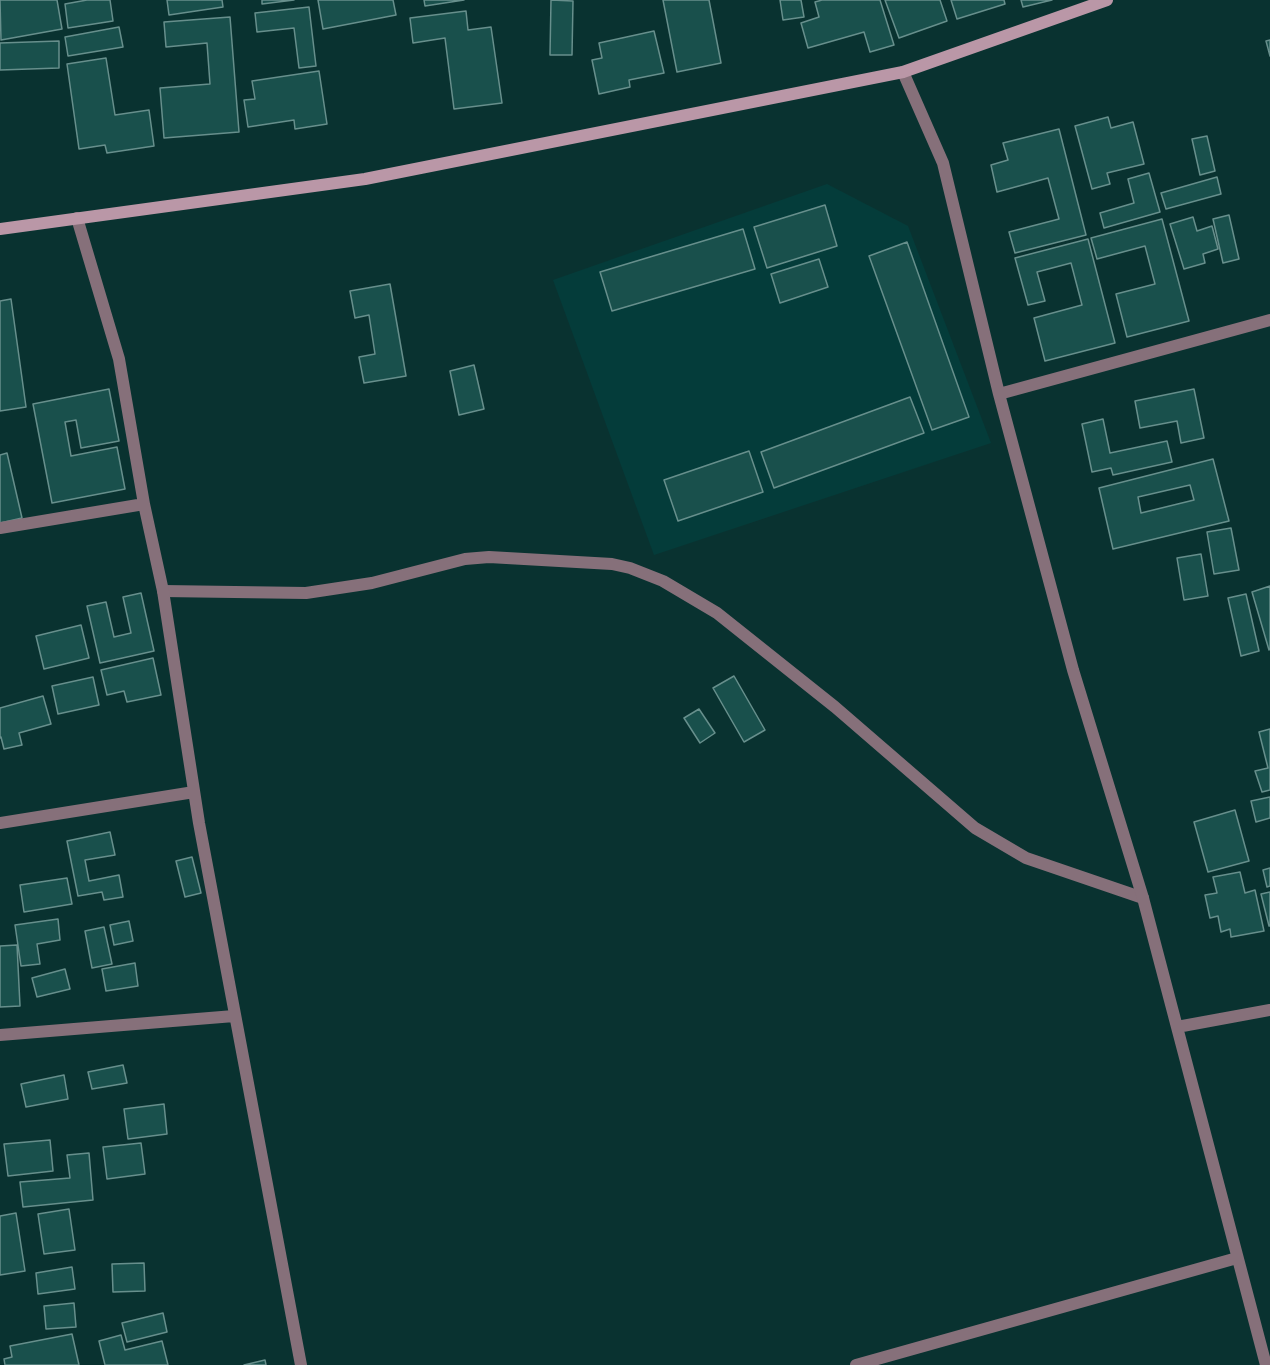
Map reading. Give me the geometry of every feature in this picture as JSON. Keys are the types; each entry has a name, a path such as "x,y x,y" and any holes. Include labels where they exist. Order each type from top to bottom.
{"street":[{"path":"0,229 365,179 903,72 1107,0"},
{"path":"903,72 943,163 999,394 1073,670 1143,898 1266,1365"},
{"path":"77,218 119,359 144,504 163,591 194,792 234,1016 301,1365"},
{"path":"999,394 1270,320"},
{"path":"0,528 144,504"},
{"path":"163,591 306,593 372,583 465,559 489,557 612,564 630,568 663,581 717,613 835,707 975,828 1026,858 1143,898"},
{"path":"0,823 194,792"},
{"path":"1177,1027 1270,1010"},
{"path":"0,1035 234,1016"},
{"path":"856,1365 1237,1258"}],"shaded area":[{"path":"827,184 908,226 991,443 654,555 553,280"}],"building":[{"path":"0,0 57,0 62,29 1,40"},
{"path":"87,0 110,0 113,21 68,28 65,4"},
{"path":"167,0 222,0 223,7 169,15"},
{"path":"262,0 294,0 262,4"},
{"path":"318,0 393,0 396,15 323,29"},
{"path":"424,0 464,0 425,6"},
{"path":"551,0 573,1 572,55 550,55"},
{"path":"663,0 709,0 721,63 677,72"},
{"path":"780,0 801,0 804,17 783,20"},
{"path":"880,0 894,45 870,52 864,32 808,48 801,23 819,17 815,2"},
{"path":"885,0 940,0 947,21 899,38"},
{"path":"951,0 1004,0 1005,4 957,19"},
{"path":"1021,0 1052,0 1023,7"},
{"path":"309,7 316,66 299,68 294,28 257,32 255,13"},
{"path":"466,11 468,30 491,27 502,103 454,109 445,38 413,43 410,18"},
{"path":"230,17 239,132 164,138 160,88 210,84 207,43 166,47 164,22"},
{"path":"119,27 123,47 68,56 65,37"},
{"path":"654,31 664,73 629,80 630,87 599,94 592,60 602,58 599,43"},
{"path":"1270,40 1270,56 1266,41"},
{"path":"59,41 59,68 0,70 0,43"},
{"path":"106,58 115,115 149,110 154,146 107,153 105,145 79,149 67,64"},
{"path":"319,71 327,124 295,129 294,120 248,127 244,100 255,99 252,81"},
{"path":"1108,117 1111,128 1133,122 1144,164 1107,173 1110,184 1092,189 1075,126"},
{"path":"1059,129 1086,235 1015,253 1009,232 1059,219 1048,178 997,192 991,165 1008,160 1003,143"},
{"path":"1207,136 1215,171 1200,175 1192,139"},
{"path":"1149,173 1160,212 1104,228 1100,213 1134,203 1128,179"},
{"path":"1217,177 1221,194 1166,209 1161,193"},
{"path":"825,205 837,246 767,268 754,227"},
{"path":"1229,215 1239,259 1223,263 1213,219"},
{"path":"1193,217 1197,231 1212,226 1218,249 1203,254 1205,263 1184,269 1170,224"},
{"path":"1162,219 1189,321 1127,337 1116,294 1155,284 1145,246 1097,259 1091,238"},
{"path":"743,229 755,269 612,311 600,272"},
{"path":"1088,239 1115,343 1045,361 1034,318 1082,305 1071,263 1037,272 1045,301 1028,305 1015,258"},
{"path":"907,242 969,417 932,430 869,256"},
{"path":"819,259 828,287 780,303 771,274"},
{"path":"390,284 406,376 364,383 359,357 375,354 369,315 355,318 350,291"},
{"path":"11,299 26,407 0,411 0,301"},
{"path":"474,365 484,409 459,415 450,371"},
{"path":"109,389 119,441 81,448 76,420 65,422 71,456 117,447 125,489 52,503 33,404"},
{"path":"1194,389 1204,438 1181,443 1177,421 1140,428 1135,401"},
{"path":"910,397 924,433 774,488 761,452"},
{"path":"1103,419 1110,453 1167,441 1172,462 1113,475 1111,468 1092,472 1082,424"},
{"path":"749,451 763,492 678,521 664,480"},
{"path":"7,453 22,518 0,523 0,455"},
{"path":"1213,459 1229,521 1113,549 1099,488","holes":["1190,485 1194,500 1141,513 1138,497"]},
{"path":"1231,528 1239,570 1214,574 1207,532"},
{"path":"1201,554 1208,596 1184,600 1177,558"},
{"path":"1270,586 1270,649 1269,650 1252,592"},
{"path":"141,593 154,651 100,663 87,606 106,602 114,637 131,633 123,597"},
{"path":"1246,594 1259,651 1241,656 1228,598"},
{"path":"81,625 89,658 44,669 36,636"},
{"path":"153,658 161,695 127,702 124,691 107,695 101,670"},
{"path":"734,676 765,730 744,742 713,688"},
{"path":"93,677 99,705 58,714 52,686"},
{"path":"43,696 51,724 19,733 22,745 4,749 0,738 0,708"},
{"path":"699,709 715,733 700,743 684,718"},
{"path":"1270,729 1270,790 1262,792 1255,771 1268,768 1259,732"},
{"path":"1270,797 1270,818 1256,822 1251,801"},
{"path":"1235,810 1249,861 1208,872 1194,822"},
{"path":"110,832 115,855 85,860 89,881 119,875 123,897 104,900 102,892 78,896 67,841"},
{"path":"192,857 201,893 185,897 176,861"},
{"path":"1270,868 1270,886 1267,887 1263,870"},
{"path":"1240,872 1245,893 1255,890 1264,931 1231,937 1230,929 1221,932 1218,916 1210,918 1205,895 1217,893 1213,877"},
{"path":"67,878 72,904 24,912 20,885"},
{"path":"1270,892 1270,926 1269,926 1261,894"},
{"path":"58,919 60,940 37,944 40,964 21,966 15,925"},
{"path":"129,921 133,941 114,945 110,925"},
{"path":"104,927 112,964 92,968 85,931"},
{"path":"17,945 20,1006 0,1007 0,946"},
{"path":"135,963 138,986 106,991 102,969"},
{"path":"65,969 70,989 37,997 32,978"},
{"path":"123,1065 127,1083 92,1089 88,1072"},
{"path":"64,1075 68,1099 26,1107 21,1084"},
{"path":"164,1104 167,1134 128,1139 124,1109"},
{"path":"50,1140 53,1171 8,1176 4,1144"},
{"path":"141,1143 145,1174 107,1179 103,1147"},
{"path":"89,1153 93,1200 23,1207 20,1182 70,1178 67,1155"},
{"path":"69,1209 75,1250 44,1254 38,1214"},
{"path":"16,1213 25,1271 0,1275 0,1216"},
{"path":"144,1263 145,1291 113,1292 112,1264"},
{"path":"72,1267 75,1289 38,1294 36,1273"},
{"path":"74,1303 76,1327 46,1329 44,1306"},
{"path":"163,1313 167,1332 127,1342 122,1323"},
{"path":"72,1334 79,1365 5,1365 4,1359 12,1357 10,1346"},
{"path":"121,1335 125,1350 162,1341 168,1365 105,1365 99,1341"},
{"path":"265,1360 266,1365 244,1365"}]}
